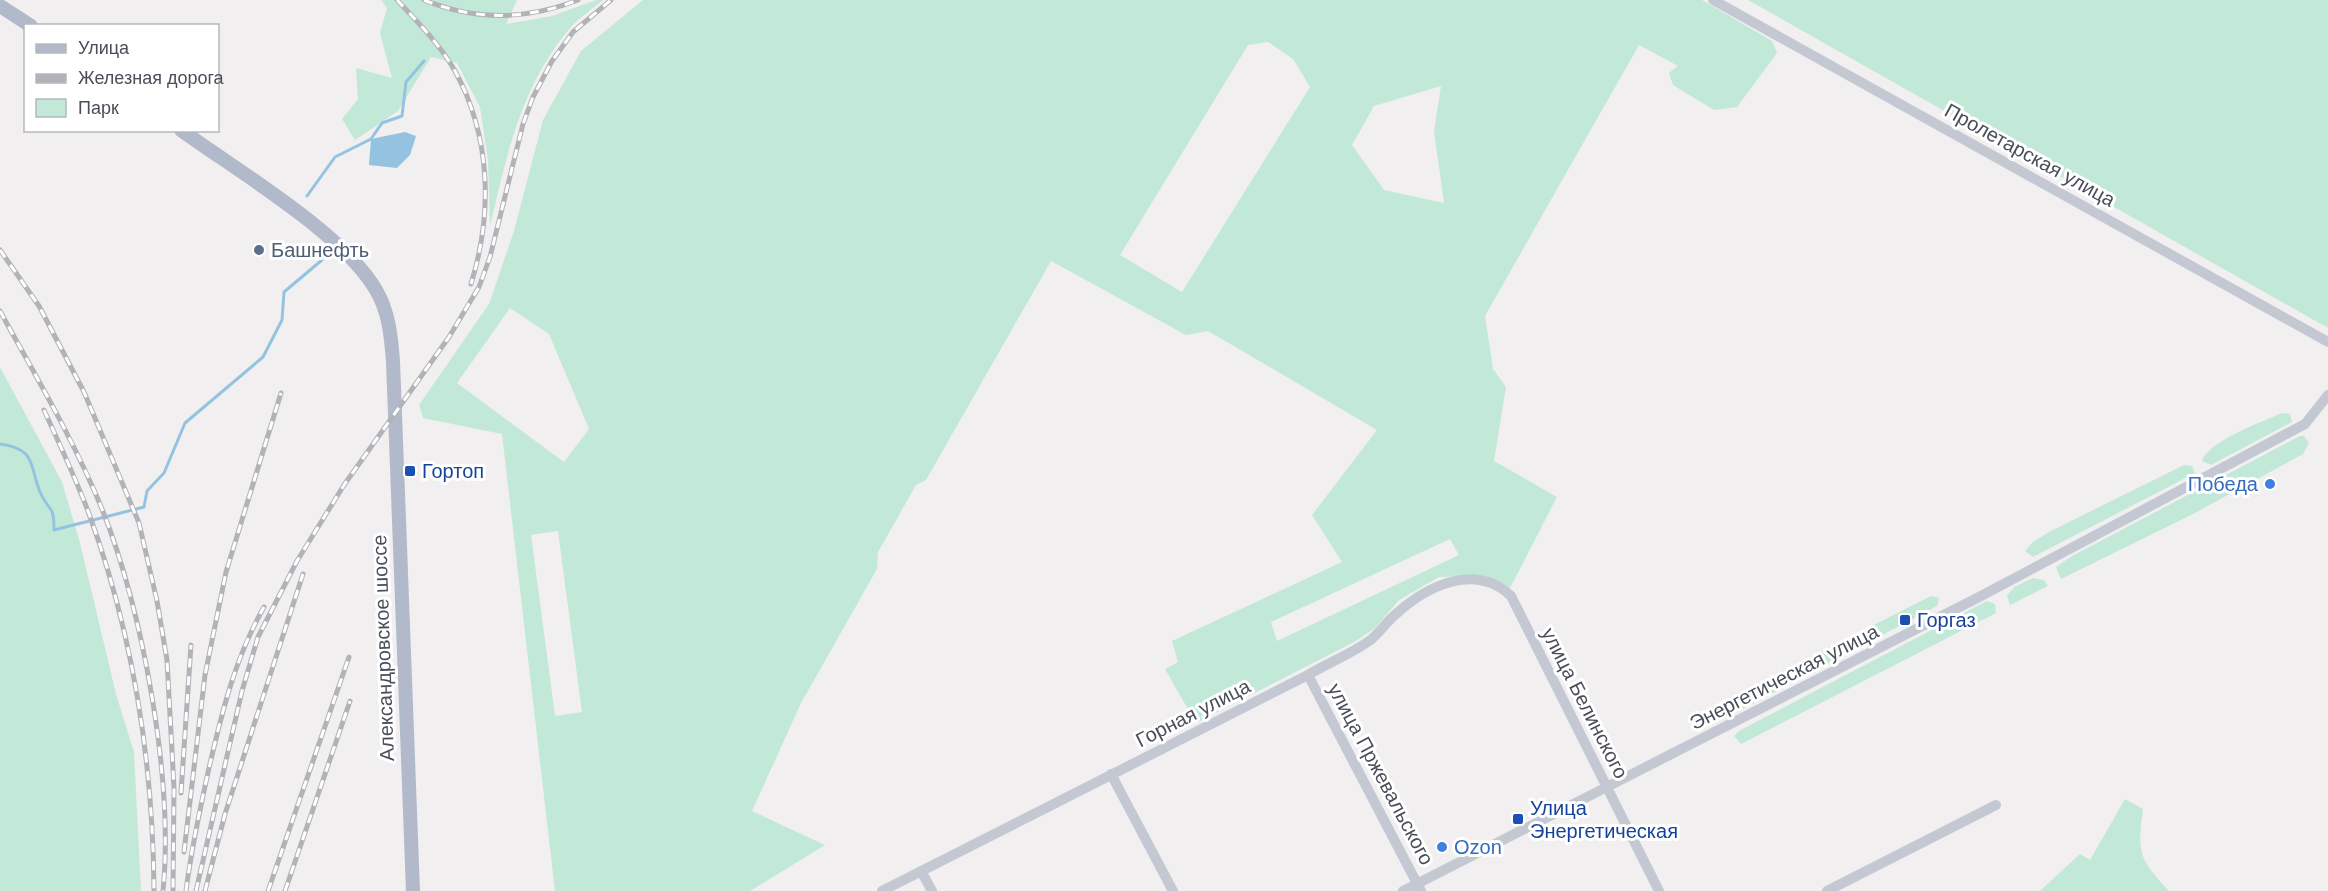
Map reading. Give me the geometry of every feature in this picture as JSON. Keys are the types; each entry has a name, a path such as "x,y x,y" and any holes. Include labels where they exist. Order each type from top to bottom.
{"main road":[{"path":"0,6 28,24"},
{"name":"Александровское шоссе","path":"184,132 308,221 363,272 384,307 390,328 413,891"}],"street":[{"name":"Пролетарская улица","path":"1713,0 2328,342"},
{"name":"Энергетическая улица","path":"1403,891 1420,887 1608,787 1981,596 2305,424 2328,395"},
{"name":"Горная улица","path":"882,891 1308,675 1370,640 1395,614 1426,591 1450,580 1475,579 1502,587 1511,596"},
{"name":"улица Белинского","path":"1511,596 1659,891"},
{"name":"улица Пржевальского","path":"1308,675 1420,887"},
{"path":"1111,774 1173,891"},
{"path":"1827,891 1996,805"},
{"path":"921,871 932,891"}],"green space":[{"path":"381,0 517,0 506,24 552,16 596,0 603,0 571,27 554,49 528,96 510,147 490,226 488,160 480,107 457,63 431,57 398,111 355,140 342,119 358,99 356,68 392,78 380,33 387,8"},
{"path":"643,0 1702,0 1772,41 1777,53 1737,107 1714,110 1673,85 1669,73 1678,66 1639,45 1485,316 1493,369 1506,387 1494,461 1557,497 1510,588 1486,576 1439,577 1399,600 1375,628 1356,641 1196,723 1165,669 1178,662 1172,641 1342,562 1312,515 1377,430 1208,331 1186,335 1051,261 926,480 916,485 878,552 877,569 801,703 752,811 825,845 750,891 555,891 502,434 423,418 419,405 489,304 514,231 543,120 581,51","holes":["1268,42 1293,59 1310,87 1182,292 1120,255 1248,45","1441,86 1434,131 1444,203 1384,190 1352,145 1374,106","510,308 549,334 589,429 564,462 457,383","558,531 582,712 555,716 531,535","1450,539 1459,555 1277,641 1271,622"]},
{"path":"1748,0 2328,0 2328,328"},
{"path":"0,367 62,482 80,543 116,694 134,752 141,891 0,891"},
{"path":"2282,413 2290,414 2292,422 2211,465 2202,461 2214,446 2225,439"},
{"path":"2300,436 2304,436 2309,443 2303,454 2193,514 2061,579 2056,567 2072,556"},
{"path":"2184,465 2192,466 2195,473 2033,557 2025,551 2033,542 2049,532"},
{"path":"2033,578 2044,580 2048,586 2010,605 2007,596 2014,587"},
{"path":"1931,596 1939,598 1937,606 1724,719 1717,710 1737,694"},
{"path":"1987,601 1995,604 1996,613 1741,744 1734,736 1739,731"},
{"path":"2125,799 2143,809 2140,836 2142,855 2151,871 2169,891 2040,891 2080,854 2090,860"}],"water":[{"path":"405,132 416,136 410,155 397,168 369,165 371,139"}],"waterway":[{"path":"307,196 335,157 371,139 382,123 402,116 406,82 424,61"},
{"path":"0,444 20,450 30,460 40,492 52,512 54,530 144,507 147,491 164,473 185,423 263,357 282,320 284,292 322,260"}],"railway":[{"path":"397,0 443,52 467,96 476,122 482,149 485,203 483,230 471,284"},
{"path":"424,0 462,12 482,15 540,11 578,0"},
{"path":"196,891 242,691 258,637 297,561 344,485 449,337 479,287 490,257 523,124 533,97 552,61 573,32 611,0"},
{"path":"0,250 39,306 84,392 139,523 157,601 167,660 174,788 173,891"},
{"path":"0,311 79,458 117,550 142,646 152,697 164,799 163,891"},
{"path":"184,852 205,675 226,572 281,393"},
{"path":"44,410 88,511 104,557 128,651 145,746 153,842 154,891"},
{"path":"205,891 225,814 303,574"},
{"path":"186,891 199,814 224,706 245,646 264,607"},
{"path":"181,793 191,645"},
{"path":"268,891 349,657"},
{"path":"285,891 350,701"}],"place":[{"name":"Башнефть","path":"259,250"},
{"name":"Гортоп","path":"410,471"},
{"name":"Победа","path":"2270,484"},
{"name":"Горгаз","path":"1905,620"},
{"name":"Улица Энергетическая","path":"1518,819"},
{"name":"Ozon","path":"1442,847"}]}
